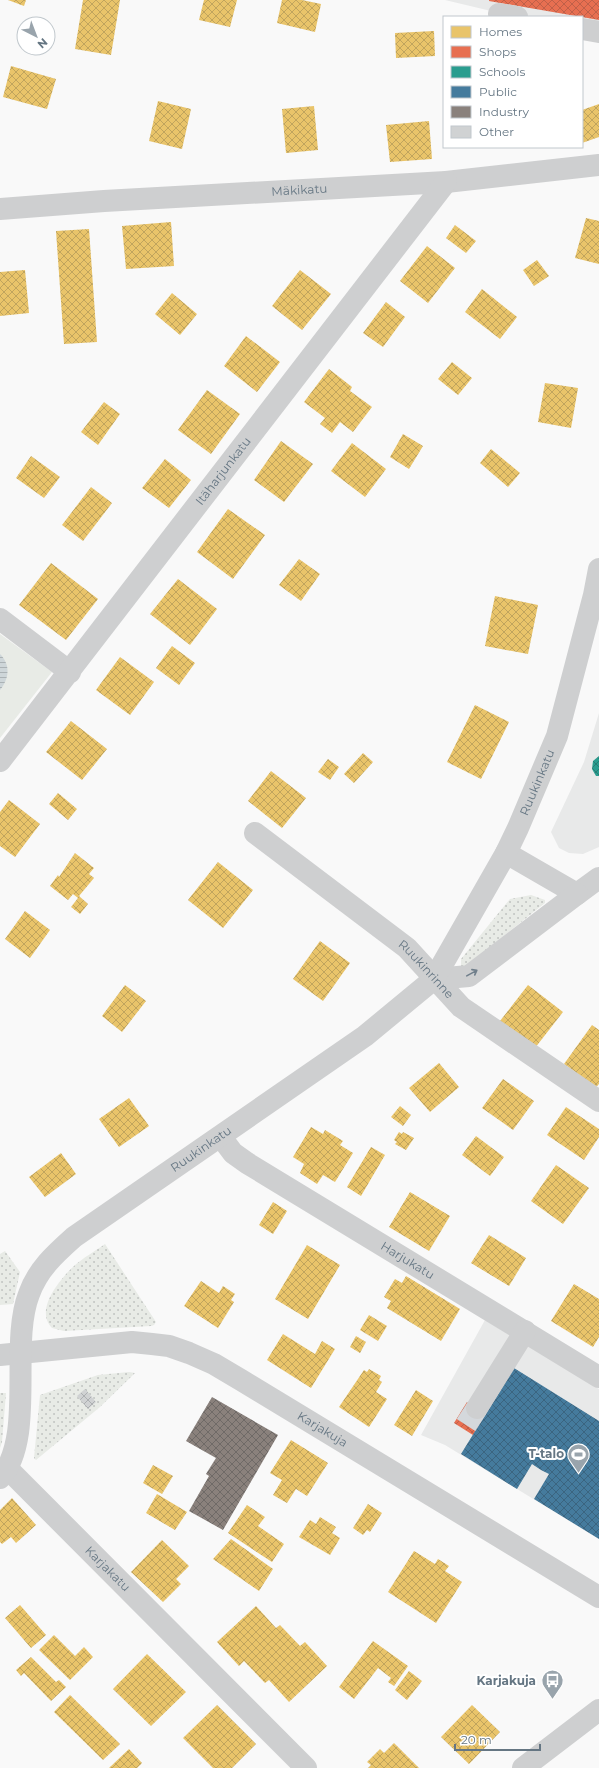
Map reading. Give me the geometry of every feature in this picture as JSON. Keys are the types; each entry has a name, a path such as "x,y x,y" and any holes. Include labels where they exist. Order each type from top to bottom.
{"street":[{"path":"583,29 599,32"},
{"name":"Mäkikatu","path":"0,209 112,201 446,182 599,165"},
{"name":"Itäharjunkatu","path":"0,761 446,182"},
{"name":"Ruukinkatu","path":"10,1354 23,1316 28,1294 37,1276 54,1254 74,1237 221,1137 365,1036 434,979 506,853 557,736 592,603 599,569"},
{"path":"0,619 70,672"},
{"name":"Ruukinrinne","path":"255,833 407,948 461,1007 599,1102"},
{"path":"506,853 578,894"},
{"path":"434,979 469,976 599,878"},
{"name":"Harjukatu","path":"221,1137 233,1153 247,1163 599,1377"},
{"path":"477,1408 525,1331"},
{"name":"Karjakuja","path":"10,1354 132,1342 169,1346 189,1353 214,1364 241,1380 599,1597"},
{"name":"Karjakatu","path":"10,1354 17,1431 14,1454 4,1473 306,1768"},
{"path":"523,1768 599,1710"}],"shaded area":[{"path":"445,0 599,0 599,37 583,33 583,16 512,16"},
{"path":"0,634 52,672 0,738"},
{"path":"0,654 4,658 8,672 0,690"},
{"path":"599,713 599,847 583,854 569,853 559,848 551,832 584,762"},
{"path":"531,895 545,900 545,903 465,967 461,966 461,959 510,899"},
{"path":"105,1244 156,1322 151,1326 64,1331 52,1328 47,1321 46,1313 47,1304 56,1287 74,1266"},
{"path":"5,1251 20,1272 13,1304 0,1305 0,1254"},
{"path":"485,1320 599,1389 599,1539 445,1445 421,1435"},
{"path":"129,1372 135,1373 100,1407 36,1460 34,1458 40,1395 98,1375"},
{"path":"0,1393 6,1393 2,1442 0,1448"}],"building: Homes":[{"path":"8,0 26,0 24,6"},
{"path":"83,0 120,0 111,55 75,49"},
{"path":"204,0 237,0 230,27 199,20"},
{"path":"282,0 302,0 321,4 315,32 277,23"},
{"path":"434,31 435,56 396,58 395,33"},
{"path":"11,66 56,79 47,109 3,97"},
{"path":"158,101 191,109 182,149 149,141"},
{"path":"599,104 599,137 583,143 583,110"},
{"path":"314,106 318,150 286,153 282,109"},
{"path":"429,121 432,159 390,162 386,125"},
{"path":"586,218 599,221 599,264 575,258"},
{"path":"171,222 174,266 126,269 122,226"},
{"path":"455,225 476,241 466,253 446,238"},
{"path":"89,229 97,342 64,344 56,231"},
{"path":"427,246 455,268 428,303 400,281"},
{"path":"537,260 549,276 534,286 523,270"},
{"path":"25,270 29,313 0,316 0,272"},
{"path":"300,270 331,294 302,330 272,306"},
{"path":"482,289 517,317 500,339 465,312"},
{"path":"172,293 197,314 180,335 155,314"},
{"path":"386,302 405,317 383,347 363,333"},
{"path":"246,336 280,362 257,392 224,366"},
{"path":"452,362 472,378 458,395 438,379"},
{"path":"329,369 352,387 350,391 372,407 353,432 340,422 332,433 320,424 325,418 304,402"},
{"path":"545,383 578,388 571,428 538,422"},
{"path":"207,390 240,414 211,454 178,430"},
{"path":"104,402 120,414 98,445 81,432"},
{"path":"403,434 423,446 409,469 390,457"},
{"path":"281,441 313,464 284,502 254,480"},
{"path":"352,443 386,469 365,497 331,471"},
{"path":"491,449 520,473 508,487 480,463"},
{"path":"31,456 60,477 44,498 16,478"},
{"path":"165,459 191,480 169,508 142,488"},
{"path":"91,487 112,503 83,541 62,525"},
{"path":"228,509 265,535 233,579 197,552"},
{"path":"299,559 320,574 301,601 279,585"},
{"path":"51,563 98,599 66,640 19,605"},
{"path":"178,579 217,609 190,645 150,614"},
{"path":"495,596 538,605 528,654 485,646"},
{"path":"172,646 195,663 179,685 156,668"},
{"path":"120,657 154,682 130,715 96,690"},
{"path":"475,705 509,722 481,779 447,762"},
{"path":"71,721 107,749 82,780 46,752"},
{"path":"363,753 373,762 354,783 344,774"},
{"path":"328,759 339,767 330,780 318,772"},
{"path":"271,771 306,798 282,828 248,801"},
{"path":"58,793 77,809 68,820 49,804"},
{"path":"9,800 40,824 15,857 0,846 0,812"},
{"path":"75,853 94,868 89,874 94,878 79,896 88,904 80,914 71,907 78,898 73,894 68,900 50,886 58,875 59,877"},
{"path":"218,862 253,890 223,928 188,900"},
{"path":"25,911 50,930 30,958 5,939"},
{"path":"320,941 350,963 323,1001 293,979"},
{"path":"125,985 146,1001 122,1032 102,1016"},
{"path":"528,985 563,1012 535,1048 500,1021"},
{"path":"592,1025 599,1030 599,1084 596,1087 564,1064"},
{"path":"439,1063 459,1087 430,1112 409,1088"},
{"path":"503,1079 534,1101 513,1130 482,1108"},
{"path":"129,1098 149,1126 119,1147 99,1119"},
{"path":"400,1106 411,1115 403,1126 391,1117"},
{"path":"566,1107 599,1129 599,1137 584,1160 547,1135"},
{"path":"311,1127 323,1134 325,1130 343,1141 340,1145 353,1153 335,1182 323,1175 317,1184 300,1173 304,1164 293,1157"},
{"path":"399,1132 402,1134 403,1132 414,1138 406,1150 395,1144 397,1142 394,1140"},
{"path":"476,1136 504,1157 490,1176 462,1155"},
{"path":"371,1147 385,1155 361,1196 347,1187"},
{"path":"61,1153 76,1174 45,1197 29,1177"},
{"path":"556,1165 589,1188 563,1224 531,1201"},
{"path":"410,1192 450,1216 429,1251 389,1227"},
{"path":"273,1202 287,1211 273,1234 259,1225"},
{"path":"489,1235 526,1258 509,1286 471,1263"},
{"path":"307,1245 340,1265 308,1319 275,1299"},
{"path":"406,1276 460,1309 441,1341 387,1308 391,1301 384,1297 395,1279 402,1283"},
{"path":"201,1281 219,1293 223,1286 235,1294 231,1300 234,1302 218,1328 184,1306"},
{"path":"574,1284 599,1299 599,1337 593,1347 551,1321"},
{"path":"369,1315 387,1326 378,1341 360,1330"},
{"path":"283,1334 315,1354 322,1341 335,1349 311,1388 267,1360"},
{"path":"356,1336 366,1342 360,1353 350,1347"},
{"path":"369,1369 381,1376 379,1380 382,1382 376,1392 387,1399 369,1427 339,1407 364,1370 367,1372"},
{"path":"416,1390 433,1401 412,1436 394,1425"},
{"path":"291,1440 328,1463 307,1496 296,1489 287,1503 273,1495 282,1480 270,1473"},
{"path":"153,1465 173,1476 162,1494 143,1483"},
{"path":"157,1494 187,1512 175,1530 146,1513"},
{"path":"12,1498 36,1525 16,1543 11,1537 2,1544 0,1542 0,1510"},
{"path":"368,1504 382,1513 370,1532 367,1530 363,1535 353,1528"},
{"path":"247,1505 265,1517 258,1526 284,1544 272,1562 228,1533"},
{"path":"320,1517 336,1527 332,1533 340,1538 330,1555 299,1537 310,1520 316,1524"},
{"path":"231,1539 273,1569 259,1591 213,1559"},
{"path":"162,1540 189,1566 176,1579 181,1584 163,1602 131,1572"},
{"path":"414,1551 435,1564 438,1559 449,1566 445,1571 462,1582 436,1623 388,1592"},
{"path":"20,1605 46,1635 31,1648 5,1618"},
{"path":"256,1606 276,1628 280,1625 300,1646 305,1642 327,1666 289,1702 269,1680 265,1683 244,1661 239,1666 217,1642"},
{"path":"54,1635 75,1656 84,1647 93,1657 70,1680 39,1650"},
{"path":"373,1641 408,1666 394,1686 388,1682 391,1678 378,1668 354,1699 339,1687"},
{"path":"147,1654 186,1692 151,1726 113,1689"},
{"path":"31,1657 56,1682 59,1680 66,1687 51,1701 24,1673 21,1676 16,1670"},
{"path":"409,1671 422,1681 407,1700 395,1690"},
{"path":"70,1695 120,1744 103,1760 54,1712"},
{"path":"217,1705 256,1744 232,1768 213,1768 183,1738"},
{"path":"472,1705 500,1732 469,1764 441,1737"},
{"path":"394,1743 419,1768 368,1768 371,1765 367,1762 380,1749 384,1753"},
{"path":"129,1749 142,1763 137,1768 109,1768"}],"building: Shops":[{"path":"599,0 599,20 583,16 489,1"},
{"path":"467,1402 486,1413 473,1435 454,1423"}],"building: Schools":[{"path":"599,756 599,776 596,776 592,769 593,761"}],"building: Public":[{"name":"T-talo","path":"514,1368 599,1421 599,1539 534,1499 549,1474 532,1464 517,1489 461,1454"}],"building: Industry":[{"path":"212,1397 278,1435 223,1530 189,1511 209,1476 206,1474 216,1458 186,1441"}],"building: Other":[{"path":"85,1389 96,1402 88,1409 77,1396"}],"tunnel":[{"path":"466,1425 477,1408"}],"place":[{"name":"T-talo","path":"579,1474"},
{"name":"Karjakuja","path":"552,1700"}]}
